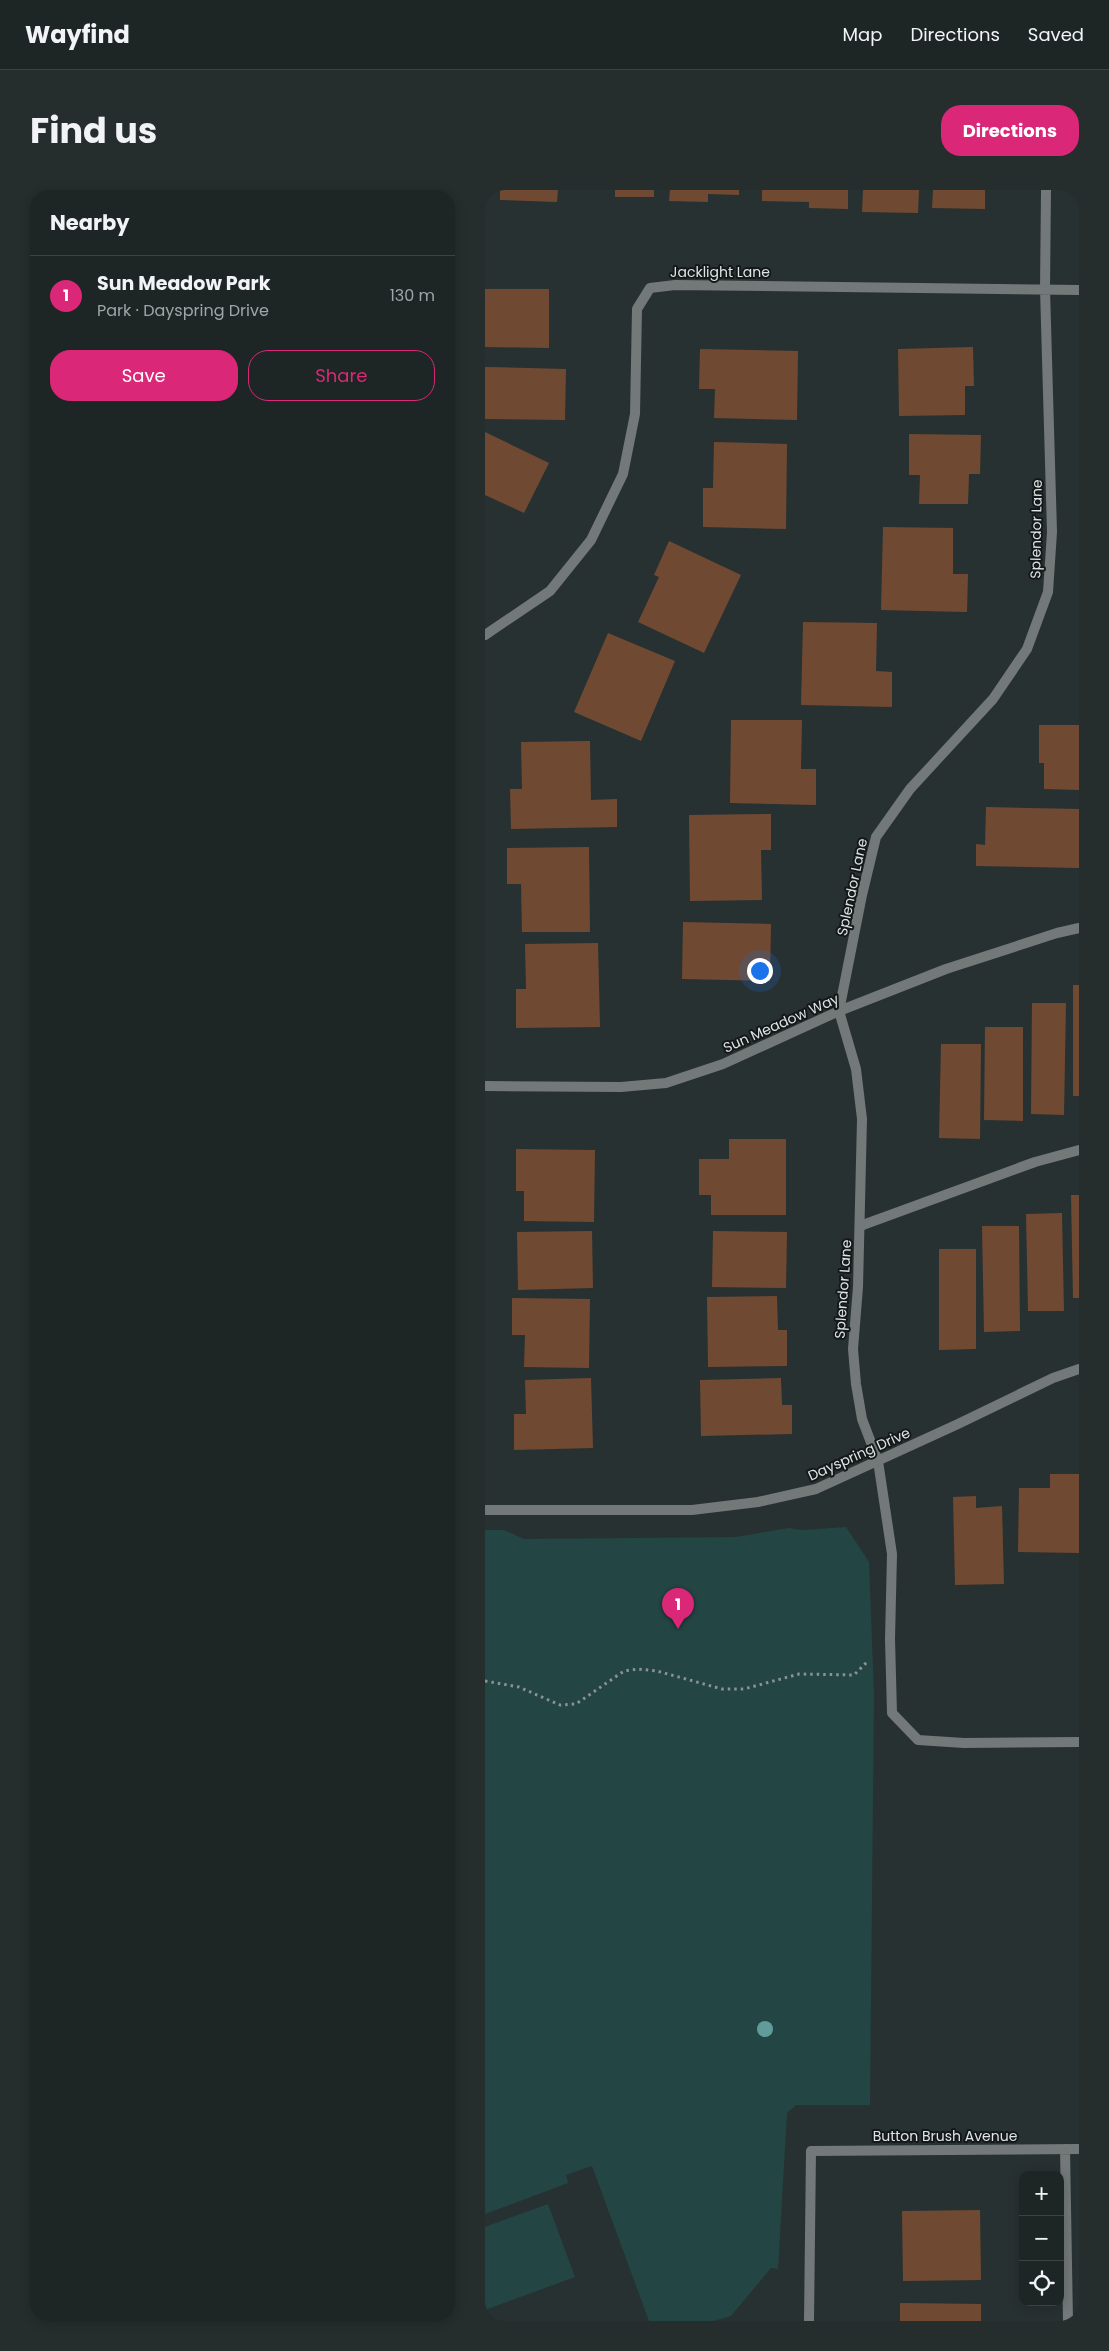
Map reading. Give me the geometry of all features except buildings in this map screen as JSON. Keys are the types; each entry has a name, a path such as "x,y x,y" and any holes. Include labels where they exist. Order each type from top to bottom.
{"street":[{"name":"Splendor Lane","path":"1046,190 1045,289 1052,532 1048,592 1027,649 993,699 910,789 876,836 839,1011 856,1069 862,1119 858,1287 853,1349 862,1419 878,1461 893,1554 890,1639 892,1712 918,1740 964,1743 1079,1742"},
{"name":"Jacklight Lane","path":"485,635 550,591 591,540 623,474 635,414 637,309 649,288 675,285 1079,290"},
{"name":"Sun Meadow Way","path":"485,1086 621,1087 666,1083 723,1064 839,1011 946,970 1057,933 1079,928"},
{"path":"860,1226 1035,1162 1079,1150"},
{"name":"Dayspring Drive","path":"485,1510 692,1510 749,1503 816,1489 1053,1378 1079,1369"},
{"path":"1065,2149 1068,2321"},
{"name":"Button Brush Avenue","path":"809,2321 811,2151 1079,2149"}],"path":[{"path":"485,1681 519,1687 560,1704 576,1704 624,1671 638,1669 657,1671 722,1689 744,1688 799,1674 854,1675 890,1639"}],"shaded area":[{"path":"846,1527 869,1562 874,1695 870,2105 796,2105 787,2113 778,2269 771,2268 731,2316 714,2321 649,2321 592,2166 566,2175 568,2183 485,2214 485,1530 504,1530 524,1539 736,1537 789,1528 801,1530"},
{"path":"548,2204 575,2277 485,2310 485,2227"}],"place":[{"name":"Sun Meadow Park","path":"678,1629"}]}
